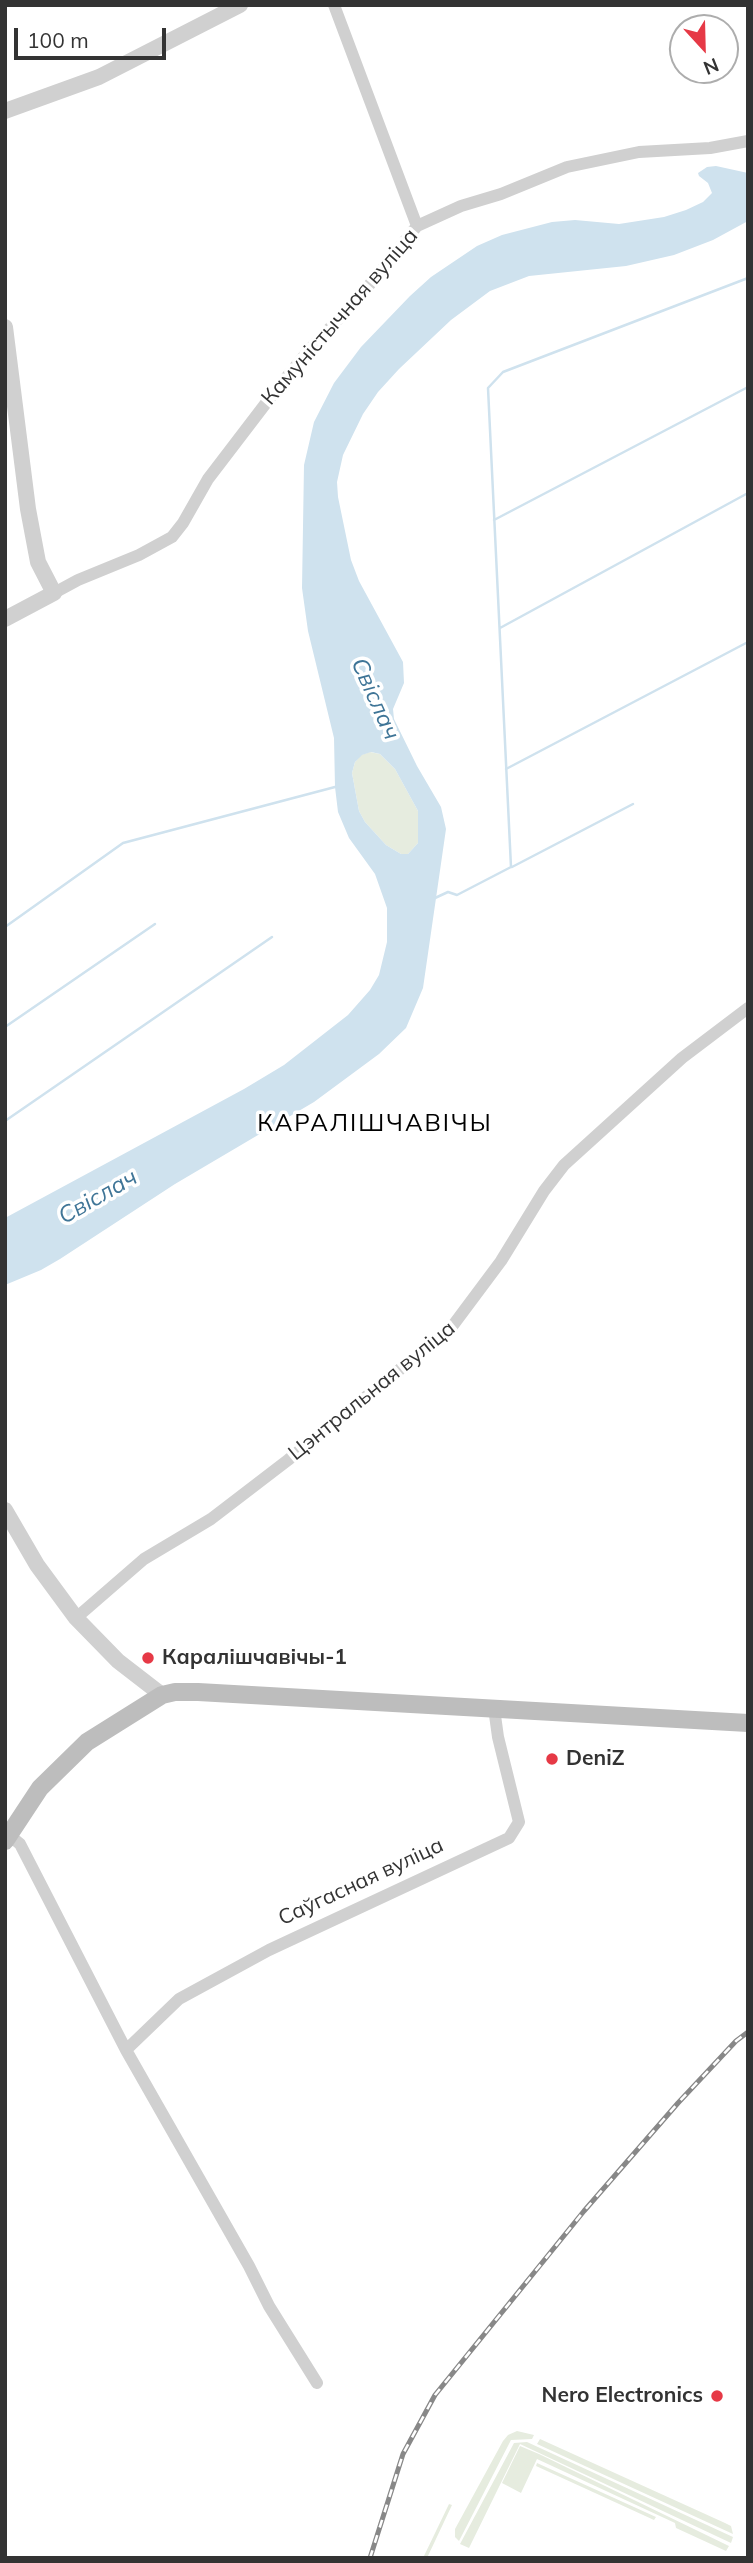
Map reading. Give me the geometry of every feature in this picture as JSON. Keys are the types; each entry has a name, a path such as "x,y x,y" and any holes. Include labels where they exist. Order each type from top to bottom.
{"main road":[{"path":"7,1838 40,1788 70,1757 101,1732 162,1695 174,1692 748,1723"}],"street":[{"path":"5,111 99,77 240,5"},
{"path":"334,5 417,226"},
{"name":"Камуністычная вуліца","path":"5,618 78,580 139,555 172,537 208,479 269,399 309,350 362,294 417,226 461,206 501,194 567,167 639,152 710,148 748,141"},
{"path":"5,327 28,509 38,562 54,593"},
{"name":"Цэнтральная вуліца","path":"76,1618 144,1559 211,1519 451,1328 501,1261 544,1191 564,1165 682,1058 748,1008"},
{"path":"5,1510 37,1565 76,1618 118,1661 162,1695"},
{"name":"Саўгасная вуліца","path":"126,2050 179,1999 269,1950 509,1838 519,1822 498,1737 494,1709"},
{"path":"7,1838 20,1844 126,2050 269,2306 317,2384"}],"shaded area":[{"path":"370,752 380,754 395,769 418,811 418,843 408,854 401,854 386,845 365,822 359,811 352,773 355,762 361,755"},
{"path":"517,2431 534,2435 532,2439 511,2440 459,2541 455,2537 455,2529 503,2441"},
{"path":"540,2439 725,2523 731,2526 733,2534 537,2444"},
{"path":"527,2442 733,2537 731,2543 520,2444 469,2548 460,2544 514,2443"},
{"path":"520,2446 729,2546 726,2551 676,2528 675,2523 537,2459 521,2493 502,2483"},
{"path":"537,2463 656,2517 654,2520 536,2466"},
{"path":"449,2504 452,2505 427,2558 423,2558"}],"water":[{"name":"Свіслач","path":"716,166 748,173 748,221 713,240 674,255 626,266 529,276 490,291 451,320 378,392 363,414 343,455 337,482 338,497 351,560 359,581 403,662 404,683 393,709 394,719 441,807 446,829 423,988 406,1028 379,1054 314,1102 175,1184 60,1259 5,1285 5,1218 284,1065 348,1015 379,975 387,942 387,908 375,874 349,838 338,812 334,738 308,631 302,588 304,465 314,422 334,383 361,347 410,296 431,277 477,246 502,235 552,222 575,220 619,224 664,217 686,210 703,202 712,193 708,183 698,173 707,167","holes":["371,752 380,754 395,769 418,811 418,843 408,854 401,854 386,845 365,822 359,811 352,773 355,762 362,755"]}],"waterway":[{"path":"435,898 448,892 457,895 511,867 488,388 503,372 748,278"},
{"path":"494,520 748,387"},
{"path":"500,628 748,493"},
{"path":"506,769 748,642"},
{"path":"5,927 123,843 335,787"},
{"path":"512,867 633,804"},
{"path":"5,1027 155,924"},
{"path":"5,1121 272,937"}],"railway":[{"path":"370,2558 403,2454 435,2395 584,2211 678,2103 736,2041 748,2032"}],"place":[{"name":"Каралішчавічы-1","path":"148,1658"},
{"name":"DeniZ","path":"552,1759"},
{"name":"Nero Electronics","path":"717,2396"}],"district":[{"name":"КАРАЛІШЧАВІЧЫ","path":"375,1124"}]}
